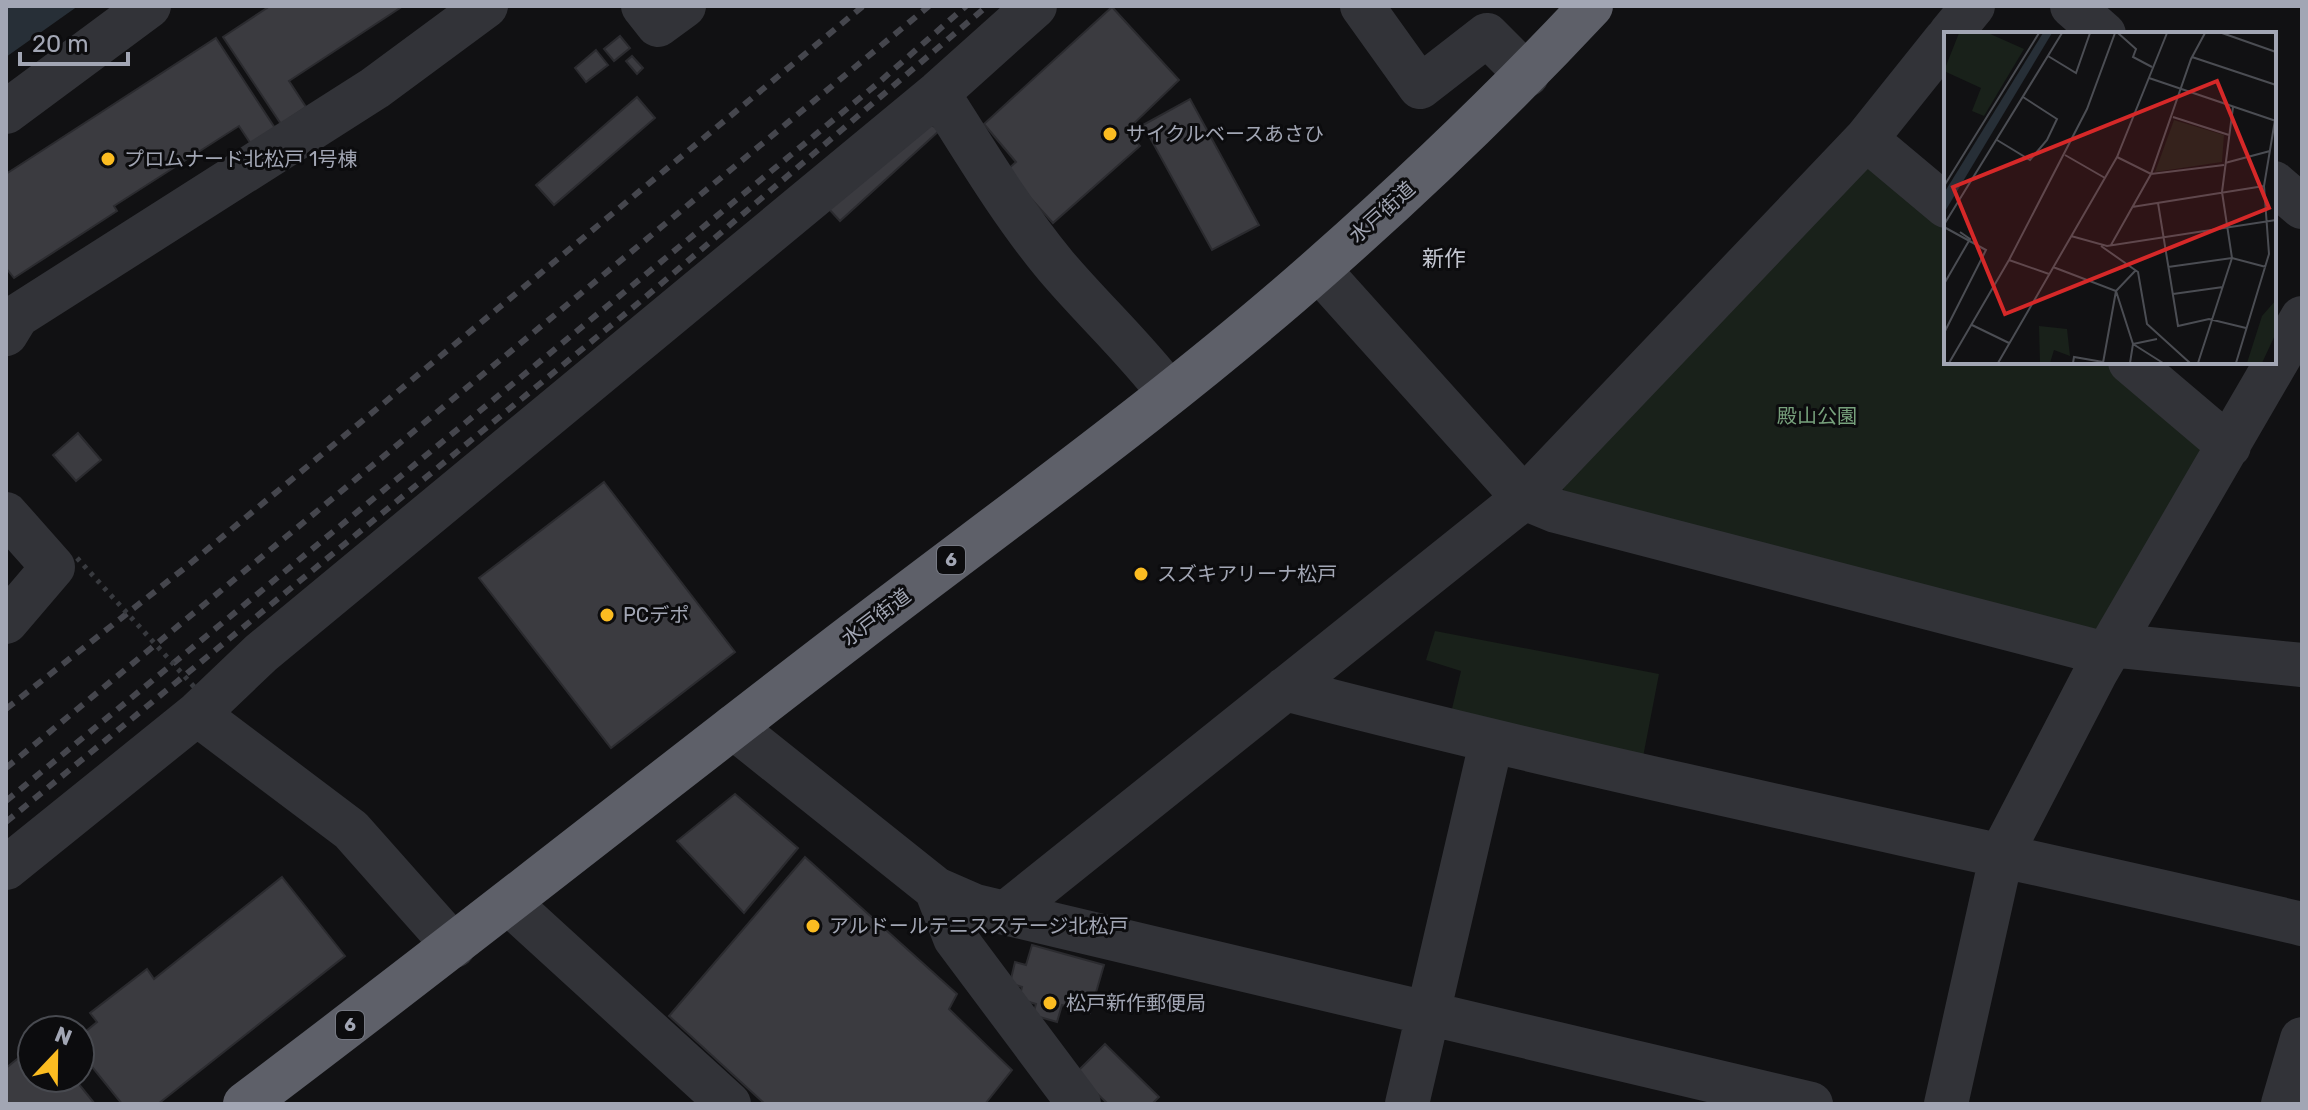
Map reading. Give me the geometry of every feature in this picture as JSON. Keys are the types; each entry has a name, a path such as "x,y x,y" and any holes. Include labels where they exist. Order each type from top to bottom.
{"highway":[{"name":"水戸街道","path":"245,1104 510,904 733,727 1169,393 1319,270 1527,75 1591,6"}],"street":[{"path":"6,112 149,6"},
{"path":"6,334 17,316 375,88 486,6"},
{"path":"643,6 658,25 684,6"},
{"path":"6,868 197,702 261,653 938,93 1035,6"},
{"path":"1362,6 1420,87 1487,35 1527,75"},
{"path":"1952,32 1973,6"},
{"path":"2072,6 2102,32"},
{"path":"1007,912 1524,498 1866,139 1944,42"},
{"path":"938,93 1001,192 1055,265 1141,356 1169,393"},
{"path":"1866,139 1944,204"},
{"path":"2276,185 2302,207"},
{"path":"1319,270 1524,498 1556,511 2108,650 2302,665"},
{"path":"2276,364 2302,318"},
{"path":"2132,364 2229,446"},
{"path":"1946,1104 2002,853 2108,650 2276,364"},
{"path":"6,514 53,567 6,622"},
{"path":"1285,689 1491,743 2002,853 2302,924"},
{"path":"197,702 351,830 454,946"},
{"path":"733,727 936,889 975,906 1811,1104"},
{"path":"1407,1104 1491,743"},
{"path":"936,889 955,938 1079,1104"},
{"path":"510,904 729,1104"},
{"path":"2283,1104 2302,1039"}],"path":[{"path":"77,558 197,702"}],"green space":[{"name":"殿山公園","path":"1878,164 1944,220 1944,364 2111,364 2192,433 2202,455 2098,630 1566,496 1560,481 1859,165"},
{"path":"1435,631 1659,674 1643,757 1451,713 1461,671 1426,660"}],"shaded area":[{"path":"6,6 78,6 6,57"}],"building":[{"name":"プロムナード北松戸 1号棟","path":"270,6 403,6 289,81 306,107 281,124 223,37"},
{"path":"1112,7 1179,80 1126,131 1140,146 1053,223 1006,171 1016,162 984,124"},
{"path":"620,36 630,48 614,61 604,49"},
{"name":"プロムナード北松戸 1号棟","path":"216,38 275,128 251,144 239,126 114,206 117,211 14,278 6,268 6,174"},
{"path":"596,50 608,65 586,82 575,68"},
{"path":"632,56 643,68 637,74 626,61"},
{"path":"637,97 655,118 554,205 536,185"},
{"path":"1190,99 1259,225 1212,250 1143,125"},
{"path":"922,120 940,130 840,221 828,208"},
{"path":"78,433 101,460 76,481 53,455"},
{"name":"PCデポ","path":"604,482 735,652 611,748 479,578"},
{"path":"735,794 798,848 744,913 677,841"},
{"name":"アルドールテニスステージ北松戸","path":"805,857 957,994 949,1009 1012,1070 985,1104 765,1104 669,1016"},
{"path":"282,877 345,956 158,1104 122,1104 96,1072 97,1022 96,1014 90,1013 147,969 154,979"},
{"path":"1032,945 1104,965 1090,1013 1062,1005 1057,1022 1033,1015 1036,1004 1019,999 1022,987 1010,983 1015,962 1026,965"},
{"path":"1105,1044 1159,1097 1152,1104 1108,1104 1085,1082 1078,1071"},
{"path":"16,1060 16,1094 87,1094 95,1104 6,1104 6,1068"}],"railway":[{"path":"6,709 186,567 863,6"},
{"path":"6,768 929,6"},
{"path":"6,801 877,84 966,6"},
{"path":"6,822 642,300 987,6"}],"place":[{"name":"サイクルベースあさひ","path":"1110,134"},
{"name":"プロムナード北松戸 1号棟","path":"108,159"},
{"name":"スズキアリーナ松戸","path":"1141,574"},
{"name":"PCデポ","path":"607,615"},
{"name":"アルドールテニスステージ北松戸","path":"813,926"},
{"name":"松戸新作郵便局","path":"1050,1003"}],"district":[{"name":"新作","path":"1444,258"}]}
